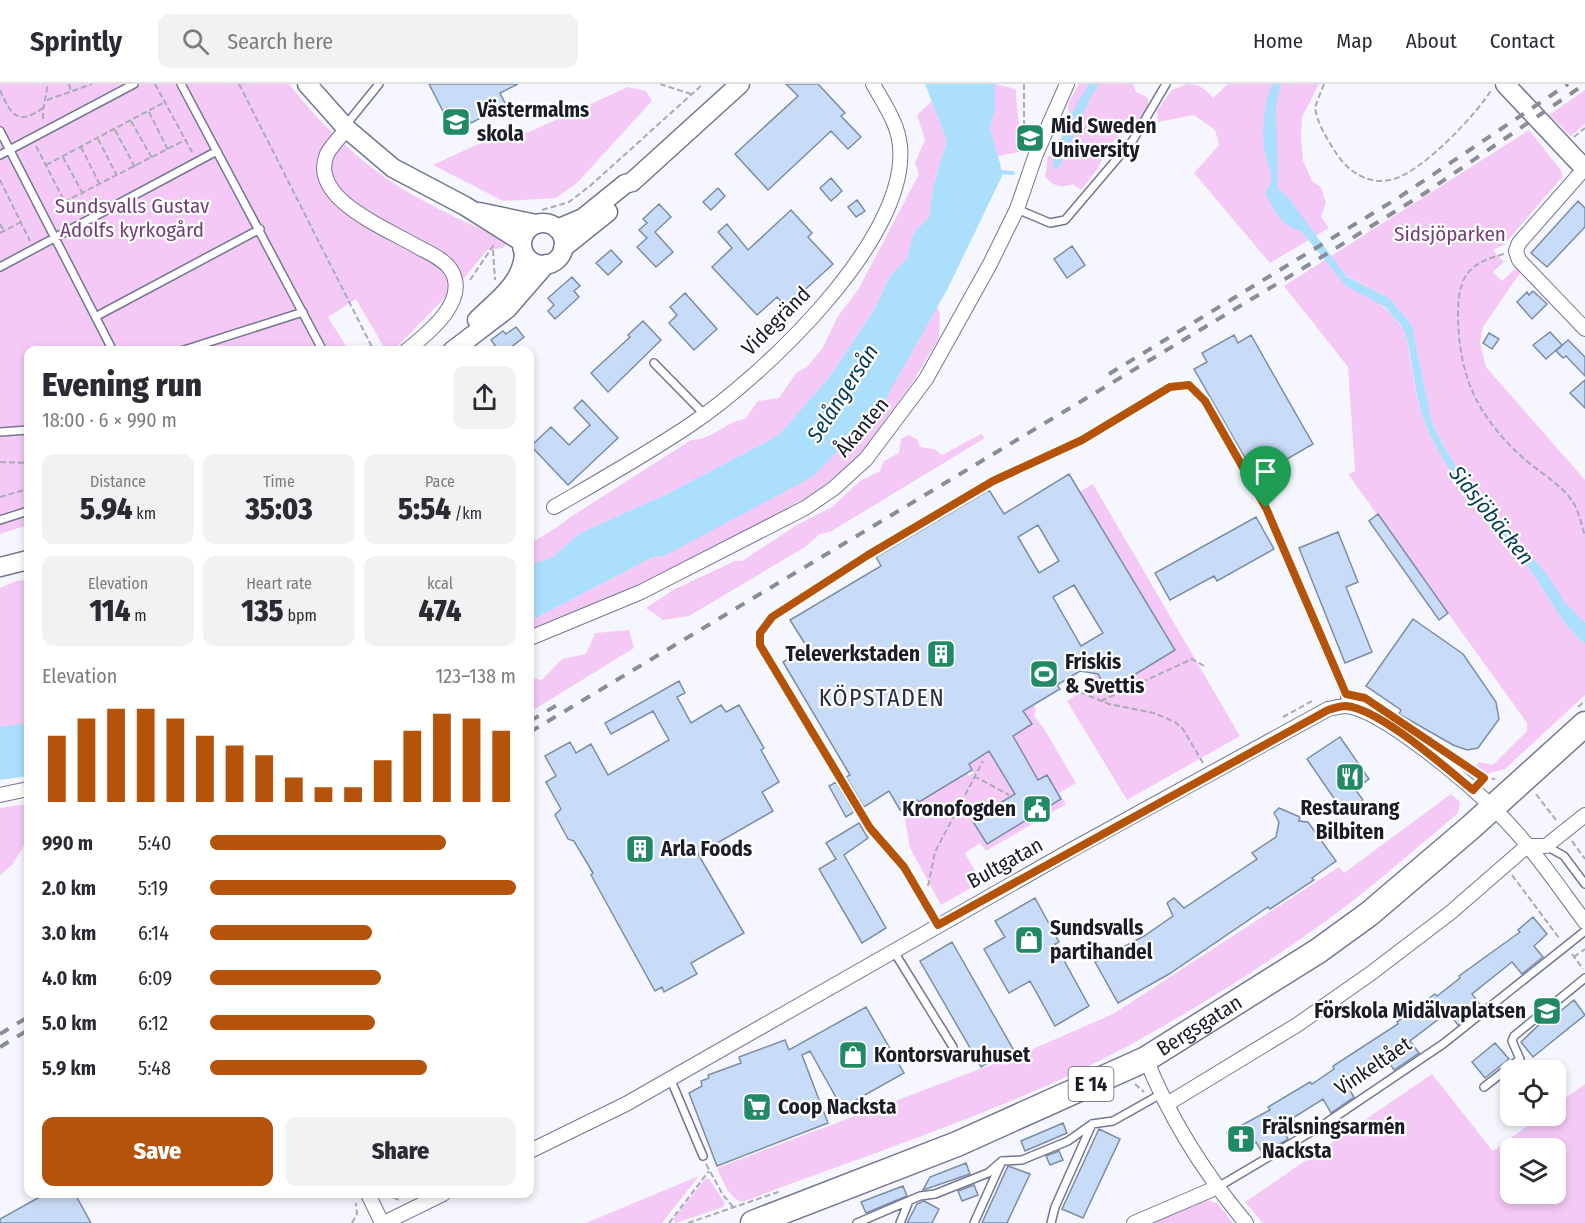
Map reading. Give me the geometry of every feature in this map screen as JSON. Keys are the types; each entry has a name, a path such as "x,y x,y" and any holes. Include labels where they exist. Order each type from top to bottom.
{"highway":[{"name":"Bergsgatan","path":"753,1223 957,1144 1146,1059 1318,951 1369,914 1493,808 1581,716"}],"street":[{"path":"307,84 346,128 393,168 474,212 523,248 534,263 546,264"},
{"path":"557,229 583,218 625,184 632,182 740,84"},
{"name":"Videgränd","path":"554,507 704,414 767,362 796,334 848,272 880,225 894,194 900,170 897,128 873,84"},
{"name":"Åkanten","path":"534,636 641,592 805,508 833,489 866,459 926,379 990,264 1017,209 1036,154 1067,84"},
{"path":"1505,84 1585,168 1519,243 1516,251 1519,260 1585,329"},
{"path":"346,128 333,145 324,164 324,176 335,197 443,261 455,278 454,299 427,333 412,346"},
{"path":"457,346 507,309 546,264 557,259 563,248 598,221 630,191 632,182"},
{"path":"474,212 537,217 557,229 562,237 563,248"},
{"path":"457,346 464,334 521,274 525,233 537,217"},
{"path":"0,567 24,561"},
{"path":"1345,706 1360,710 1399,732 1473,790 1493,808 1527,846 1585,922"},
{"name":"Bultgatan","path":"534,1149 626,1104 893,950 1282,734 1328,710 1345,706"},
{"path":"0,795 24,790"},
{"path":"1159,1099 1297,1025 1370,974 1527,846 1546,846 1585,815"},
{"path":"1146,1059 1159,1099 1218,1187 1246,1223"},
{"name":"Vinkeltået","path":"1134,1223 1218,1187"},
{"path":"370,1198 383,1223 435,1198"}],"lane":[{"path":"0,154 135,84"},
{"path":"181,84 320,346"},
{"path":"346,128 379,84"},
{"path":"1017,209 1050,223 1065,220 1133,140 1166,84"},
{"path":"0,131 111,346"},
{"path":"0,267 218,152"},
{"path":"96,316 260,229"},
{"path":"197,346 303,312"},
{"path":"654,363 704,414"},
{"path":"938,925 904,867 870,828 760,645 760,633 772,617 849,567 993,481 1082,440 1170,387 1189,385 1205,401 1266,508 1346,694 1345,706"},
{"path":"0,432 24,430"},
{"path":"0,520 24,512"},
{"path":"1546,846 1564,856 1585,884"},
{"name":"Vinkeltået","path":"1218,1187 1326,1123 1434,1050 1585,931"},
{"path":"893,950 953,1047"},
{"path":"1484,1088 1520,1059 1512,1041 1514,1036 1585,978"},
{"path":"670,1078 703,1156"},
{"path":"857,1223 909,1201 935,1194 988,1173 1002,1161 1022,1160 1068,1142 1092,1124 1113,1121 1159,1099"},
{"path":"1051,1223 1055,1207 1092,1124"},
{"path":"974,1223 1002,1161"},
{"path":"900,1223 909,1201"}],"path":[{"path":"46,131 42,114 47,100 48,84"},
{"path":"69,84 71,92"},
{"path":"47,100 92,84"},
{"path":"155,84 197,162"},
{"path":"238,84 371,346"},
{"path":"660,84 692,95"},
{"path":"537,217 568,202 590,186 703,84"},
{"path":"1024,84 1024,127 1036,154"},
{"path":"1324,84 1316,108 1326,136 1346,168 1370,181 1395,179 1429,157 1465,125 1495,84"},
{"path":"0,90 10,111 20,117 29,117 44,107"},
{"path":"46,165 165,102"},
{"path":"148,111 168,150"},
{"path":"131,120 152,158"},
{"path":"114,129 135,167"},
{"path":"31,137 78,226"},
{"path":"97,138 117,176"},
{"path":"64,202 185,140"},
{"path":"80,147 100,185"},
{"path":"63,156 83,194"},
{"path":"0,180 34,249"},
{"path":"0,224 2,232 21,222"},
{"path":"454,299 493,248 499,229"},
{"path":"1516,251 1485,259 1471,268 1461,283 1458,332 1465,377 1484,415 1520,456 1570,497 1578,511 1585,536"},
{"path":"0,462 24,463"},
{"path":"0,497 24,490"},
{"path":"1101,701 1192,659 1204,666"},
{"path":"1072,689 1101,701 1154,713 1174,722 1184,729 1203,763"},
{"path":"1279,719 1318,699"},
{"path":"1581,716 1585,701"},
{"path":"933,894 928,885 935,852 983,761"},
{"path":"1468,768 1484,778 1498,778"},
{"path":"974,776 1009,795"},
{"path":"1473,790 1484,778"},
{"path":"1535,792 1585,859"},
{"path":"1505,866 1585,972"},
{"path":"1574,957 1585,949"},
{"path":"1130,1083 1140,1086 1159,1099"},
{"path":"703,1156 709,1171 734,1208"},
{"path":"669,1223 709,1171"},
{"path":"688,1223 790,1187"},
{"path":"352,1223 357,1214 356,1198"},
{"path":"396,1198 401,1200"}],"green space":[{"name":"Sundsvalls Gustav Adolfs kyrkogård","path":"0,84 289,84 333,133 383,176 431,205 507,242 503,248 487,250 466,276 398,346 383,346 356,299 328,317 346,346 24,346 24,526 0,534"},
{"path":"995,84 1016,89 1019,152 998,156 990,128 995,110"},
{"path":"1079,84 1133,84 1136,92 1147,97 1149,106 1141,119 1130,125 1109,145 1098,168 1081,190 1073,184 1058,186 1045,177 1048,156 1063,152 1070,135 1068,104"},
{"path":"1187,84 1202,88 1213,98 1228,84 1319,84 1302,117 1301,136 1303,161 1312,181 1321,187 1326,203 1321,217 1329,228 1270,263 1194,173 1219,145 1215,130 1194,115 1158,122 1157,110 1172,90"},
{"path":"628,87 646,91 652,101 577,183 556,198 503,201 433,165 476,145 529,132"},
{"path":"1585,90 1585,124 1571,136 1549,115"},
{"path":"932,101 947,141 934,183 929,217 913,234 907,259 890,276 874,310 830,376 779,435 667,494 580,533 553,557 534,564 534,541 691,440 705,437 745,419 758,401 779,398 796,373 807,367 822,349 838,316 858,290 919,174 915,163 925,140 917,115"},
{"name":"Sidsjöparken","path":"1529,130 1563,176 1504,245 1493,250 1504,262 1493,272 1502,281 1518,266 1522,270 1483,327 1480,343 1486,367 1585,480 1585,623 1566,604 1546,573 1463,478 1442,443 1432,423 1412,325 1389,298 1347,276 1346,286 1380,305 1401,326 1406,335 1420,406 1436,447 1472,499 1526,563 1560,616 1585,644 1585,695 1505,769 1487,774 1475,767 1479,762 1493,765 1527,731 1527,723 1348,474 1355,471 1348,367 1284,286"},
{"path":"937,306 940,315 939,338 912,383 862,452 817,492 622,596 534,632 534,619 655,556 664,556 880,409"},
{"path":"981,434 985,438 830,532 820,534 805,547 689,616 663,620 646,608 673,590 735,561 742,561 797,525 832,507 860,481 880,471 884,461 899,453 901,439 909,435 918,440 920,447 934,449 942,455"},
{"path":"1093,484 1240,736 1127,800 1067,701 1097,681 1093,673 1094,667 1108,690 1175,650 1080,492"},
{"path":"24,580 24,724 0,727 0,588"},
{"path":"629,630 634,648 534,710 534,679 542,680 562,659 586,654 595,633"},
{"path":"1031,701 1036,710 1034,716 1076,783 1059,793 1066,804 986,851 980,843 965,853 981,882 941,905 910,848 903,808 917,800 919,802 967,773 969,776 973,773 969,764 989,751 1009,785 1033,772 1013,736 1032,724 1021,707"},
{"path":"1451,794 1460,802 1458,813 1350,903 1246,976 1137,1041 1042,1088 993,1108 742,1202 733,1196 724,1183 717,1168 1033,1049 1113,1014 1339,867 1344,873"},
{"path":"24,805 24,846 12,865 0,875 0,808"},
{"path":"1432,1074 1493,1151 1500,1146 1500,1204 1566,1204 1566,1138 1511,1138 1527,1126 1566,1126 1566,1098 1585,1084 1585,1223 1263,1223 1245,1202"},
{"path":"699,1176 662,1223 586,1223"},
{"path":"706,1178 725,1203 723,1207 676,1223 673,1219"},
{"path":"1208,1200 1218,1204 1233,1223 1153,1223"}],"water":[{"name":"Selångersån","path":"925,84 995,84 995,110 990,128 1003,174 948,288 880,409 812,477 664,556 655,556 534,619 534,564 553,557 580,533 667,494 779,435 830,376 874,310 890,276 907,259 913,234 929,217 934,183 947,141"},
{"path":"1089,84 1099,84 1087,105 1064,158 1058,169 1054,169 1053,163 1067,121"},
{"path":"1272,84 1281,84 1276,105 1278,188 1290,200 1346,276 1389,298 1412,325 1432,423 1442,443 1463,478 1546,573 1566,604 1585,623 1585,644 1560,616 1526,564 1472,499 1436,447 1423,417 1406,335 1400,324 1385,307 1346,286 1301,231 1288,226 1271,205 1265,193 1271,182 1272,165 1264,151 1263,129 1266,102"},
{"path":"24,724 24,777 0,780 0,727"}],"building":[{"path":"429,84 518,84 500,93 506,105 471,123 464,110 447,119"},
{"path":"786,84 818,84 845,113 841,116 861,137 848,149 831,131 768,190 735,154 798,96"},
{"path":"831,178 842,191 831,201 820,188"},
{"path":"718,188 725,196 711,210 703,202"},
{"path":"857,200 865,211 856,217 848,207"},
{"path":"1578,201 1585,208 1585,227 1547,267 1531,253"},
{"path":"659,204 671,217 655,232 673,252 656,267 637,247 647,238 639,230 647,223 643,219"},
{"path":"791,210 812,233 808,237 833,264 786,307 777,297 757,315 712,267 732,248 718,232 727,224 748,250"},
{"path":"1072,246 1085,265 1067,278 1054,259"},
{"path":"611,250 622,262 608,275 596,263"},
{"path":"572,277 580,286 574,291 579,297 555,319 548,311 554,305 548,298"},
{"path":"1533,291 1547,304 1532,319 1517,302 1527,292 1529,295"},
{"path":"685,293 717,329 694,350 669,323 677,315 670,307"},
{"path":"643,321 661,340 608,392 591,373 630,337 628,335"},
{"path":"516,327 524,337 512,346 495,346 491,340 503,331 506,334"},
{"path":"1550,332 1562,345 1546,359 1533,345"},
{"path":"1489,333 1499,339 1492,349 1483,343"},
{"path":"1234,335 1238,343 1251,335 1313,444 1256,477 1194,369 1207,362 1202,353"},
{"path":"1568,340 1585,357 1585,376 1566,356 1563,358 1556,351"},
{"path":"1585,380 1585,408 1570,393"},
{"path":"582,400 618,438 568,485 534,449 534,443 551,427 569,445 590,425 574,408"},
{"name":"Televerkstaden","path":"1069,474 1175,650 1108,691 1098,674 1080,671 1057,685 1060,689 1023,711 1032,724 1013,736 1038,780 1047,775 1061,799 987,844 972,820 1015,794 989,751 969,764 972,770 919,802 917,800 900,810 889,791 864,807 846,777 850,775 783,662 807,647 790,620 881,566 876,557 989,490 1004,514","holes":["1038,525 1059,561 1039,573 1018,537","1074,585 1103,633 1081,646 1053,597"]},
{"path":"1378,514 1448,613 1439,620 1369,521"},
{"path":"1256,517 1274,549 1217,581 1214,576 1170,600 1155,573"},
{"path":"1338,532 1358,582 1346,587 1372,652 1345,663 1299,548"},
{"path":"1413,619 1463,654 1496,702 1499,719 1478,748 1467,750 1453,745 1399,714 1401,710 1366,686"},
{"name":"Arla Foods","path":"679,681 685,693 677,697 691,723 721,705 726,712 739,705 764,748 761,750 779,782 762,792 773,811 698,854 744,933 691,963 697,974 664,992 662,987 655,991 591,875 593,873 574,841 568,839 555,815 561,809 546,782 556,776 545,756 570,742 576,753 591,744 608,775 669,740 653,711 611,734 605,723"},
{"path":"1340,737 1369,779 1355,789 1363,800 1344,813 1307,759"},
{"path":"836,782 854,812 846,817 829,786"},
{"path":"1279,808 1300,817 1299,821 1308,822 1336,861 1312,878 1314,880 1270,909 1268,907 1169,974 1118,1003 1095,962 1144,936 1173,916 1167,903 1174,898 1184,908 1257,859 1252,853 1276,837 1279,822 1274,813"},
{"path":"859,823 868,838 844,855 886,928 862,943 819,869 836,859 826,843"},
{"path":"1035,898 1059,942 1055,944 1089,1006 1055,1026 1030,981 1009,993 984,949 1005,937 995,921"},
{"path":"1533,917 1547,934 1534,946 1543,957 1522,974 1512,962 1472,994 1481,1006 1458,1025 1448,1012 1410,1041 1419,1053 1394,1070 1385,1057 1346,1084 1354,1097 1331,1113 1323,1099 1280,1126 1288,1139 1263,1154 1256,1142 1239,1152 1227,1133 1270,1110 1268,1107 1310,1082 1312,1084 1334,1069 1333,1066 1398,1024 1397,1022 1435,994 1437,996 1460,978 1459,976 1520,932 1518,930"},
{"path":"952,942 1013,1049 981,1067 920,961"},
{"path":"1574,1000 1585,1015 1533,1057 1521,1042 1550,1014 1553,1017"},
{"path":"866,1007 904,1073 842,1108 810,1051 802,1055 828,1123 717,1166 689,1093 702,1086 701,1081 709,1078 708,1075 741,1063 739,1057 785,1040 789,1050"},
{"path":"1495,1043 1509,1059 1500,1060 1500,1066 1485,1078 1472,1062"},
{"path":"1063,1123 1067,1133 1025,1151 1021,1141"},
{"path":"1099,1129 1120,1139 1083,1218 1062,1209"},
{"path":"1059,1151 1063,1160 1050,1165 1046,1156"},
{"path":"966,1163 970,1174 923,1190 930,1177"},
{"path":"1008,1166 1030,1174 1007,1223 982,1223"},
{"path":"974,1185 978,1195 962,1201 958,1191"},
{"path":"903,1186 907,1196 866,1213 861,1202"},
{"path":"38,1198 77,1198 91,1223 0,1223 0,1219"},
{"path":"924,1201 939,1209 932,1223 907,1223 917,1204"}],"waterway":[{"name":"Sidsjöbäcken","path":"1268,156 1273,175"},
{"name":"Sidsjöbäcken","path":"999,172 1013,173"}],"railway":[{"path":"1109,374 1398,198 1568,84"},
{"path":"534,730 1315,261 1425,193 1585,84"},
{"path":"534,719 559,704"},
{"path":"0,1034 24,1019"},
{"path":"0,1047 24,1032"}],"place":[{"name":"Västermalms skola","path":"456,122"},
{"name":"Mid Sweden University","path":"1030,138"},
{"name":"Televerkstaden","path":"941,654"},
{"name":"Friskis & Svettis","path":"1044,674"},
{"name":"Restaurang Bilbiten","path":"1350,777"},
{"name":"Kronofogden","path":"1037,809"},
{"name":"Arla Foods","path":"640,849"},
{"name":"Sundsvalls partihandel","path":"1029,940"},
{"name":"Förskola Midälvaplatsen","path":"1547,1011"},
{"name":"Kontorsvaruhuset","path":"853,1055"},
{"name":"Coop Nacksta","path":"757,1107"},
{"name":"Frälsningsarmén Nacksta","path":"1241,1139"}],"district":[{"name":"KÖPSTADEN","path":"882,698"}],"route":[{"path":"1189,385 1205,401 1266,508 1346,694 1365,698 1484,778 1473,790 1399,732 1376,718 1345,706 1328,710 938,925 904,867 885,848 870,828 760,645 760,633 772,617 868,555 993,481 1082,440 1170,387 1189,385"}]}
